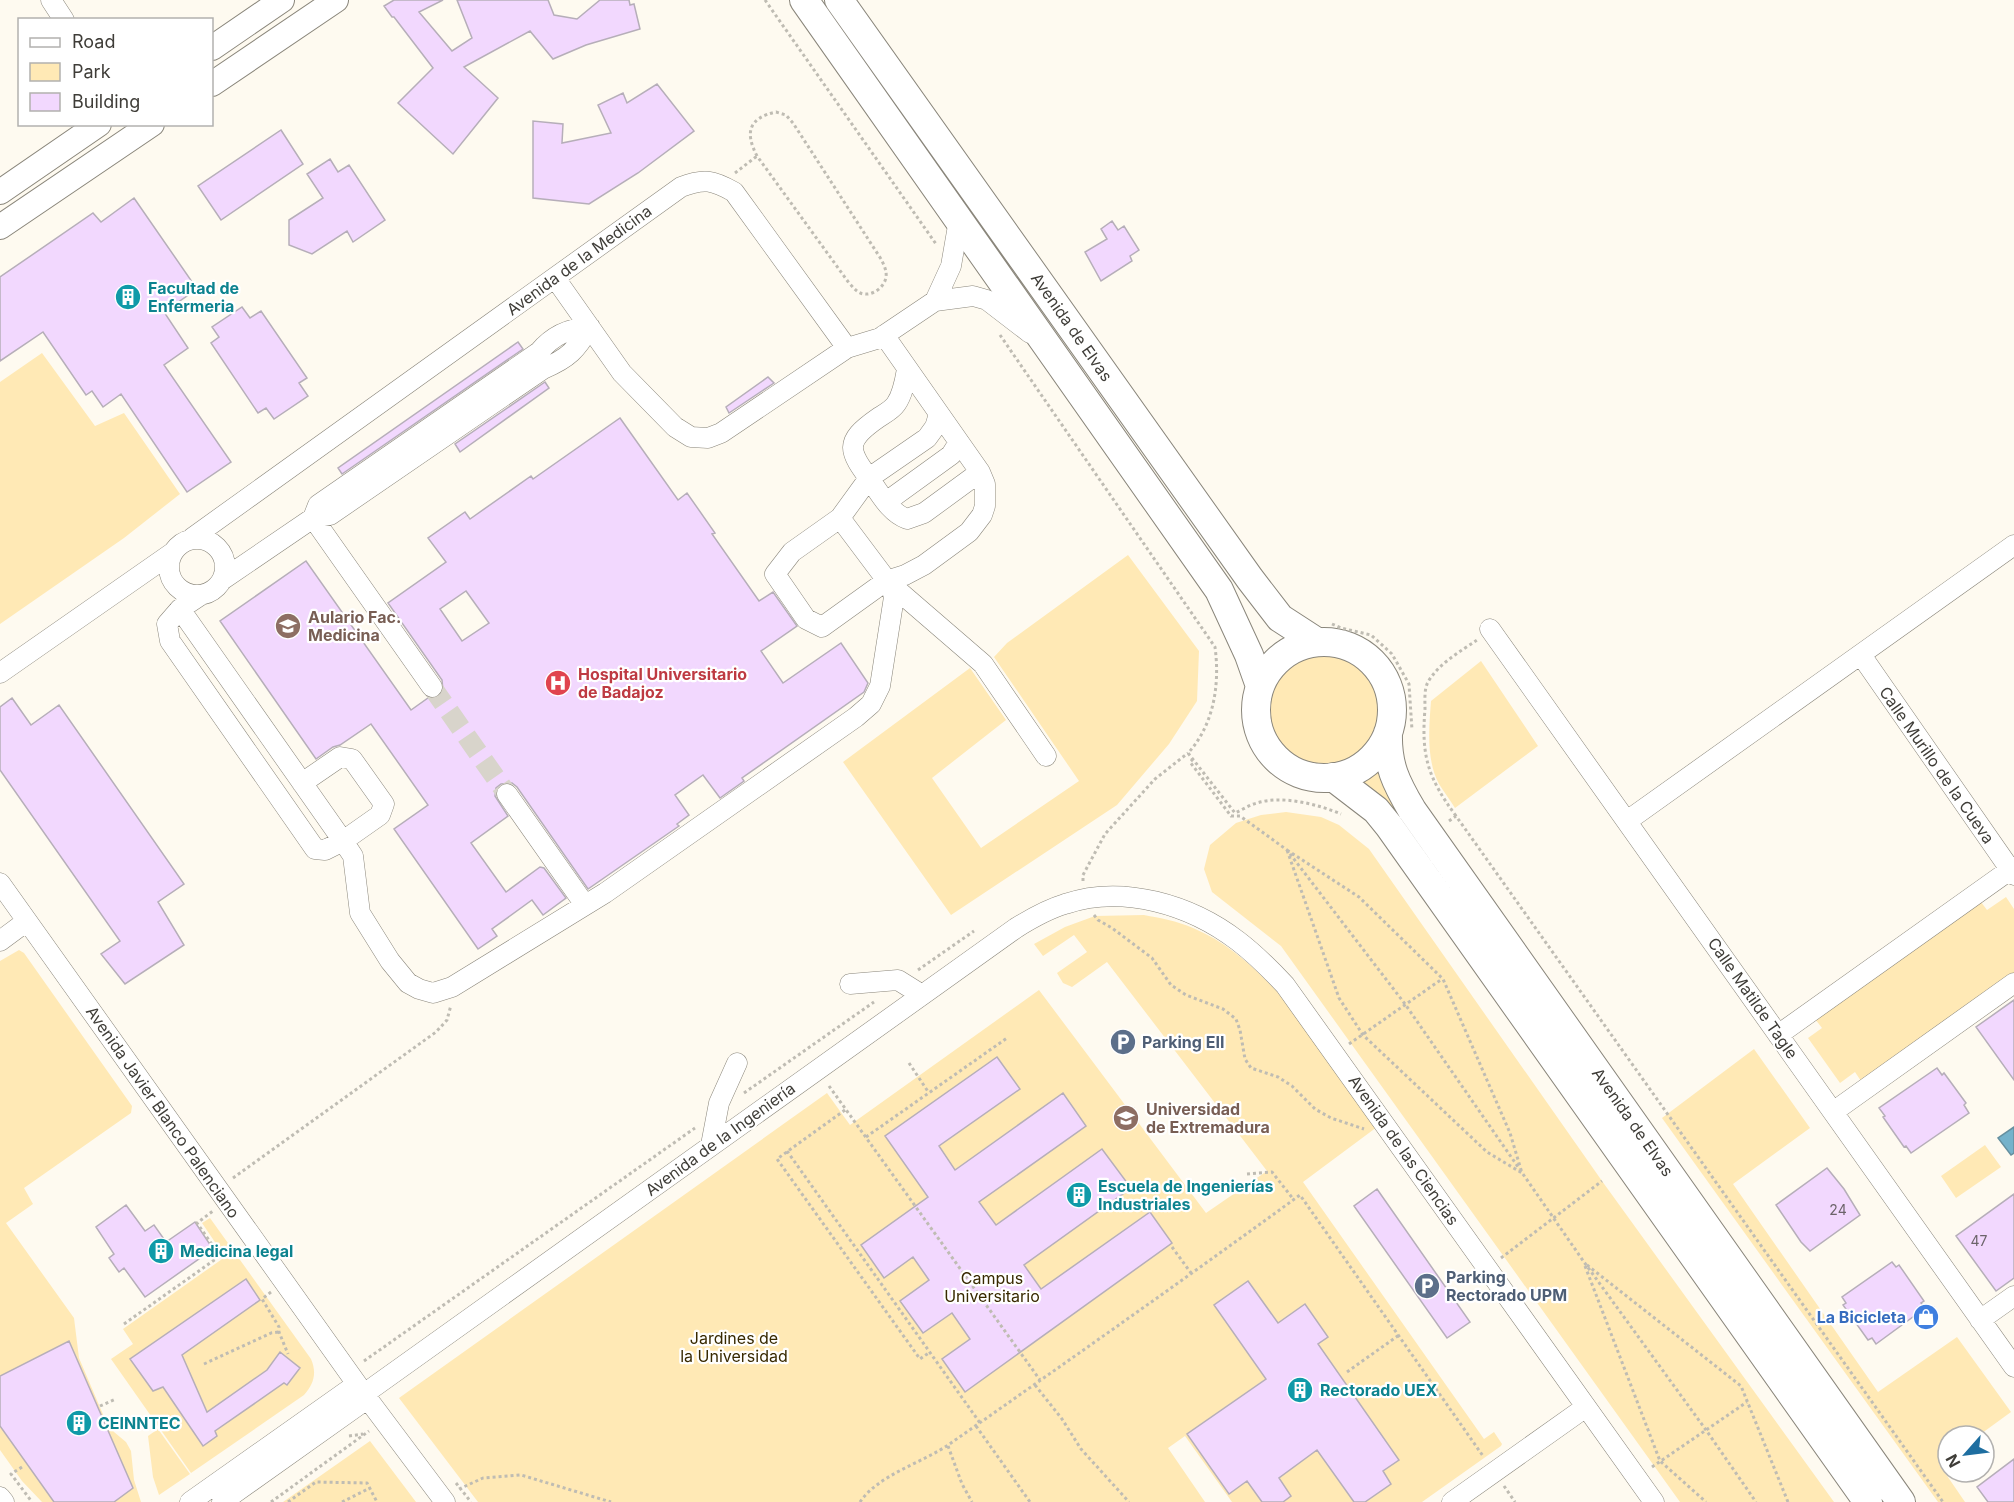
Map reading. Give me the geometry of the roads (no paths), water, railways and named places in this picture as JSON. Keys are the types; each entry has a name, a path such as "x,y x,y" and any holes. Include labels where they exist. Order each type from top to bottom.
{"highway":[{"name":"Avenida de Elvas","path":"804,0 1219,590 1249,655 1260,686"},
{"name":"Avenida de Elvas","path":"839,0 1256,587 1280,618 1317,642"},
{"path":"1317,642 1342,644 1372,661 1379,670 1391,696 1391,720 1388,733 1379,750 1366,763 1350,773 1320,778 1302,774 1281,762 1271,753 1260,732 1256,702 1260,686 1270,668 1280,658 1293,649 1317,642"},
{"name":"Avenida de Elvas","path":"1388,733 1390,768 1412,810 1901,1502"},
{"name":"Avenida de Elvas","path":"1333,777 1376,810 1389,826 1868,1502"}],"main road":[{"path":"213,47 282,0"},
{"path":"213,83 336,0"},
{"path":"0,192 96,126"},
{"path":"0,227 149,126"}],"street":[{"path":"51,0 63,18"},
{"name":"Avenida de la Medicina","path":"192,538 681,186 698,180 718,183 734,192 847,348"},
{"path":"555,278 622,373 675,427 691,437 708,438 722,434 847,348 884,335 935,301 951,266 959,220"},
{"name":"Avenida de Elvas","path":"935,301 973,296 987,300 1050,349"},
{"path":"222,580 313,518 330,515 543,369 568,356 579,347 590,327"},
{"path":"884,335 980,472 985,484 986,495 982,515 958,541 924,565 905,575 886,580 822,627 806,620 775,574 792,552 840,518 869,478 927,438 935,427 939,414"},
{"path":"907,369 896,406 860,430 853,442 854,455 885,502 897,515 907,519 915,518 980,472"},
{"path":"885,502 951,455 959,442"},
{"path":"313,518 432,687"},
{"path":"180,609 353,856 360,913 390,961 408,983 433,993 452,987 585,905 846,724 871,704 880,686 894,597 891,586 840,518"},
{"path":"0,673 172,553 184,541 201,538 217,546 225,562 225,572 217,587 180,609 166,624 170,641 183,661 315,849 325,850 343,842 380,815 384,804 352,759 340,757 302,783"},
{"path":"1627,821 2014,545"},
{"path":"172,553 169,570 176,586 192,595 201,595"},
{"path":"886,580 983,664 1047,756"},
{"name":"Calle Matilde Tagle","path":"1490,629 2014,1367"},
{"name":"Calle Murillo de la Cueva","path":"1861,655 2013,870"},
{"path":"507,794 585,905"},
{"path":"1778,1035 2013,870"},
{"name":"Avenida Javier Blanco Palenciano","path":"0,883 362,1392 443,1499"},
{"name":"Avenida de las Ciencias","path":"1085,898 1113,896 1143,899 1181,910 1214,925 1238,941 1278,977 1336,1054 1654,1502"},
{"name":"Avenida de la Ingeniería","path":"362,1392 1032,918 1066,903 1085,898"},
{"path":"0,941 27,921"},
{"path":"850,984 898,980 922,995"},
{"path":"1833,1112 2014,984"},
{"path":"711,1145 719,1103 737,1063"},
{"path":"1980,1320 2014,1296"},
{"path":"190,1502 362,1392"},
{"path":"222,1502 362,1392"},
{"path":"1452,1502 1586,1407"},
{"path":"0,1497 4,1502"}],"water":[{"path":"2014,1127 2014,1153 2011,1155 1998,1138"}],"tunnel":[{"path":"432,687 507,794"}],"place":[{"name":"Facultad de Enfermeria","path":"128,297"},
{"name":"Aulario Fac. Medicina","path":"288,626"},
{"name":"Hospital Universitario de Badajoz","path":"558,683"},
{"name":"Parking EII","path":"1123,1042"},
{"name":"Universidad de Extremadura","path":"1126,1118"},
{"name":"Escuela de Ingenierías Industriales","path":"1079,1195"},
{"name":"Medicina legal","path":"161,1251"},
{"name":"Parking Rectorado UPM","path":"1427,1286"},
{"name":"La Bicicleta","path":"1926,1317"},
{"name":"Rectorado UEX","path":"1300,1390"},
{"name":"CEINNTEC","path":"79,1423"}],"park label":[{"name":"Campus Universitario","path":"992,1287"},
{"name":"Jardines de la Universidad","path":"734,1347"}]}
